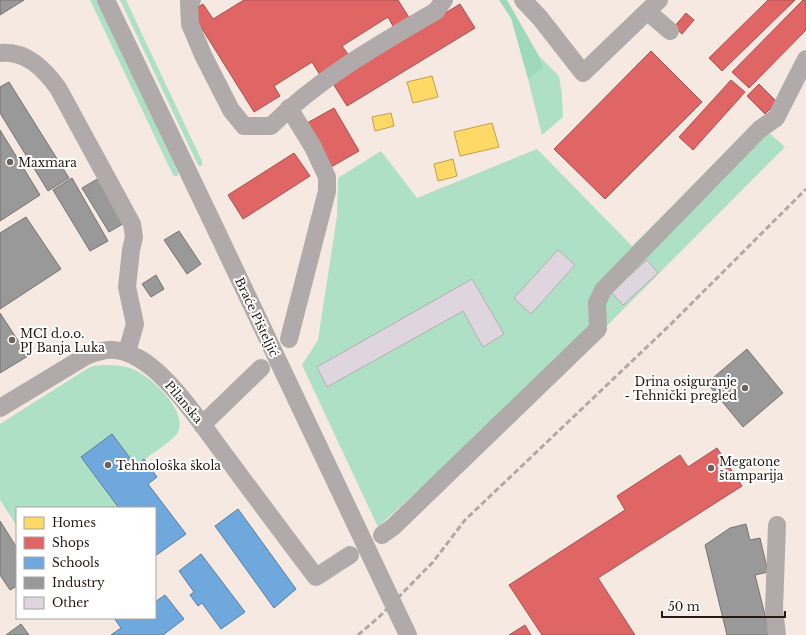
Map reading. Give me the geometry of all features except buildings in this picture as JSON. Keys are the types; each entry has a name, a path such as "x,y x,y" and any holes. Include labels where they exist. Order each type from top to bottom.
{"street":[{"name":"Braće Pišteljić","path":"106,0 408,635"},
{"path":"178,0 203,55 231,110 244,126 271,126 289,108 352,61 436,11 444,0"},
{"path":"190,24 189,2 192,0"},
{"path":"523,0 540,18 583,73 653,6 670,31"},
{"path":"0,53 9,52 25,57 36,64 48,75 58,88 132,224 134,237 127,287 135,324 127,352"},
{"path":"382,535 393,527 598,329 597,303 603,290 760,129 776,118 806,59"},
{"path":"289,108 313,147 327,177 327,191 289,338"},
{"name":"Pilanska","path":"0,408 86,356 99,351 113,349 127,352 139,358 163,377 202,425 316,577 350,555"},
{"path":"202,425 261,368"},
{"path":"777,525 774,609 777,635"}],"green space":[{"path":"90,0 98,0 178,172 178,176 174,176 172,173"},
{"path":"120,0 126,0 202,161 202,166 199,166 197,163"},
{"path":"499,0 507,0 539,56 544,68 528,79 511,18"},
{"path":"539,56 559,76 563,117 542,135 528,79 544,68"},
{"path":"757,122 785,147 547,386 541,377 378,527 302,365 318,340 337,216 338,178 381,151 417,198 537,149 632,246"},
{"path":"93,366 123,366 135,370 151,380 174,406 180,425 177,434 136,466 112,434 81,457 118,507 16,507 16,524 0,500 0,424"}],"railway":[{"path":"358,635 379,617 433,562 465,520 670,325 806,189"}],"place":[{"name":"Maxmara","path":"10,162"},
{"name":"MCI d.o.o. PJ Banja Luka","path":"12,340"},
{"name":"Drina osiguranje - Tehnički pregled","path":"745,388"},
{"name":"Tehnološka škola","path":"108,465"},
{"name":"Megatone štamparija","path":"711,468"}]}
